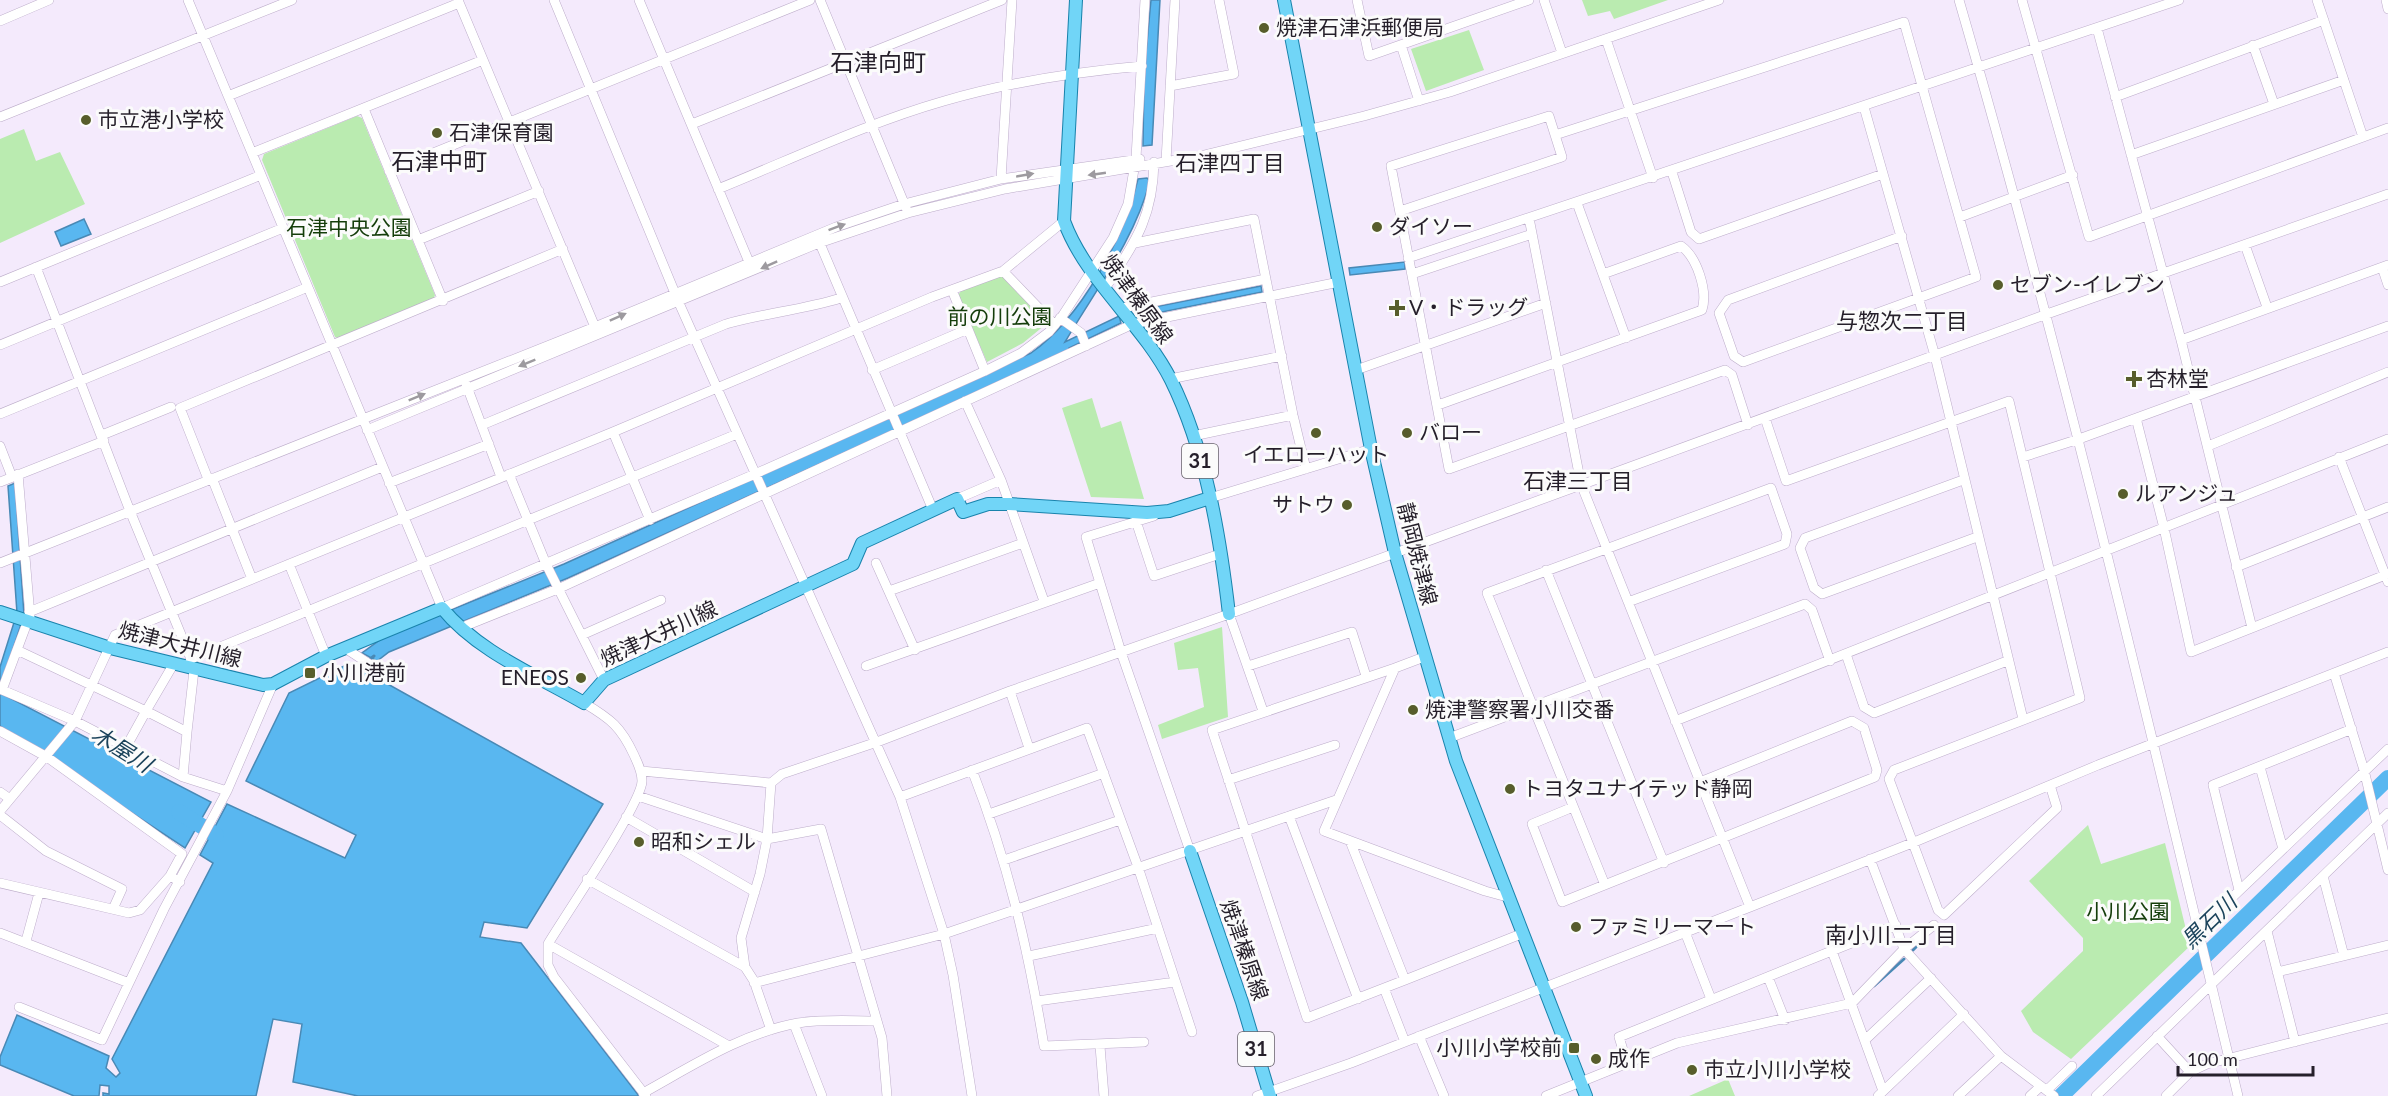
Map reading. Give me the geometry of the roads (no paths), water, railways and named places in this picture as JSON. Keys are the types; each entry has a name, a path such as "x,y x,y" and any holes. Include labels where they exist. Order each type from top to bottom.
{"main road":[{"name":"焼津榛原線","path":"1076,0 1064,222 1071,240 1128,317 1170,380 1193,436 1210,498 1229,614"},
{"name":"静岡焼津線","path":"1284,0 1371,449 1395,553 1449,738 1521,934 1586,1096"},
{"path":"957,499 963,512 988,504 1009,504 1147,513 1169,511 1210,498"},
{"name":"焼津大井川線","path":"584,703 604,680 853,564 862,543 957,499"},
{"path":"273,684 326,656 443,609 459,627 487,647 584,703"},
{"name":"焼津大井川線","path":"0,612 110,648 173,665 191,666 263,685 273,684"},
{"name":"焼津榛原線","path":"1190,851 1242,1002 1265,1095"}],"street":[{"path":"0,21 49,0"},
{"path":"188,0 422,564 443,609 755,474 985,371 1021,353 1059,321 1113,238 1128,204 1136,158 1145,0"},
{"path":"0,117 292,0"},
{"path":"554,0 679,303 763,494 878,742 900,797 944,934 954,975 972,1096"},
{"path":"639,0 748,262"},
{"path":"389,171 810,0"},
{"path":"820,0 906,208"},
{"path":"692,124 1002,0"},
{"path":"1001,179 1012,0"},
{"path":"1166,161 1175,0"},
{"path":"1170,86 1234,74 1219,0"},
{"path":"1357,0 1369,56 1529,0"},
{"path":"1544,0 1562,53"},
{"path":"367,430 466,383 675,292 748,262 906,208 1001,179 1133,169 1154,162 1248,146 1419,101 1719,0"},
{"path":"1959,0 2016,196 2108,550 2152,745 2238,1096"},
{"path":"2022,0 2038,48 2089,237 2388,128"},
{"path":"1408,258 1653,178 2179,0"},
{"path":"2317,0 2363,137"},
{"path":"2386,0 2388,9"},
{"path":"228,96 458,1 595,327"},
{"path":"2115,97 2324,20"},
{"path":"1555,135 1904,22 1976,277 1743,362 1734,356 1719,313 1728,300 1902,236"},
{"path":"2097,28 2149,216 2252,628"},
{"path":"1606,39 1653,178"},
{"path":"1401,45 1419,101"},
{"path":"2253,45 2274,104"},
{"path":"252,153 483,60"},
{"path":"718,189 872,126 942,101 1006,85 1072,73 1142,66"},
{"path":"2131,155 2344,80"},
{"path":"1864,107 1935,356 1963,480 2023,719"},
{"path":"364,109 443,301"},
{"path":"1400,211 1562,157 1549,116 1391,166 1449,469 1725,370 1732,375 1748,425"},
{"path":"906,208 1005,189 1136,158 1154,162"},
{"path":"1105,286 1135,243 1152,195 1154,162"},
{"path":"1672,171 1691,232 1699,239 1883,174"},
{"path":"0,282 261,175"},
{"path":"1960,217 2073,175"},
{"path":"418,240 539,191"},
{"path":"641,771 771,783 782,774 878,742 1010,691 1229,614 2047,314 2388,194"},
{"path":"1577,203 1626,338"},
{"path":"1529,218 1581,484 1750,907"},
{"path":"1135,243 1254,219 1306,469"},
{"path":"113,909 122,889 46,851 0,813 72,724 115,635 1003,271 1064,222"},
{"path":"0,345 283,228"},
{"path":"1412,274 1532,234"},
{"path":"818,239 855,331 933,510"},
{"path":"0,563 363,419 679,303 818,239"},
{"path":"2245,245 2267,307"},
{"path":"1438,405 1702,310 1706,298 1690,253 1681,246 1603,274"},
{"path":"252,579 180,408 443,301 563,249"},
{"path":"2181,340 2385,266 2388,285"},
{"path":"36,267 191,666 183,777"},
{"path":"1003,271 1059,321 1082,338"},
{"path":"459,627 560,588 965,401 1082,338 1128,317 1266,279"},
{"path":"1128,317 1270,296 1339,282"},
{"path":"0,414 80,379 308,287"},
{"path":"952,290 985,371"},
{"path":"482,425 717,327 757,315 808,309 841,298"},
{"path":"1356,370 1546,303"},
{"path":"2023,457 2079,439 2388,326"},
{"path":"872,370 968,329"},
{"path":"1170,380 1282,356"},
{"path":"2208,446 2388,372"},
{"path":"466,383 489,444 604,680"},
{"path":"965,401 1001,480 1044,601"},
{"path":"1765,418 1786,481 2009,401 2080,699 1894,770 1889,779 1938,910 1944,915 2057,808 2050,785"},
{"path":"0,482 171,407"},
{"path":"1193,436 1293,415"},
{"path":"2136,418 2164,528 2191,652 2387,577 2339,458"},
{"path":"612,432 650,520"},
{"path":"191,666 308,609 737,434"},
{"path":"1675,721 2388,439"},
{"path":"389,483 489,444"},
{"path":"0,446 15,476 25,619 17,650 1,689 183,777 226,791"},
{"path":"1210,498 1371,449"},
{"path":"25,619 151,562 382,467"},
{"path":"957,499 1001,480"},
{"path":"1963,480 1805,538 1800,548 1814,588 1822,594 1977,537"},
{"path":"1605,885 1534,706 1486,593 1606,546 1771,488 1787,534 1785,544 1628,602"},
{"path":"2236,567 2388,507"},
{"path":"1169,511 1086,537 1121,652 1190,851"},
{"path":"1136,521 1154,576 1220,554"},
{"path":"889,591 1023,543"},
{"path":"876,563 915,650"},
{"path":"289,564 326,656"},
{"path":"1546,570 1664,863"},
{"path":"866,666 1100,583"},
{"path":"582,635 661,600"},
{"path":"1449,738 1805,604 1812,610 1830,661"},
{"path":"1229,614 1263,711"},
{"path":"1248,666 1352,632 1366,676"},
{"path":"345,648 374,667"},
{"path":"17,650 187,732"},
{"path":"1265,1095 1750,907 2050,785 2388,652"},
{"path":"1846,654 1864,707 1874,713 2007,661"},
{"path":"1424,657 1212,730 1307,1018 1521,934"},
{"path":"125,749 173,665"},
{"path":"1395,668 1324,831 1507,897"},
{"path":"2334,673 2364,770 2388,870"},
{"path":"20,1007 102,1040 221,802 273,684"},
{"path":"1010,691 1029,748"},
{"path":"584,703 609,717 623,732 641,771 642,784 626,817 548,944 548,965 644,1095 729,1046 771,1030 794,1024 876,1021"},
{"path":"1573,807 1532,824 1562,902 1723,840 1875,777 1877,770 1864,728 1852,721 1700,782"},
{"path":"900,797 1087,728 1138,867 1192,1032"},
{"path":"2239,890 2213,785 2352,729"},
{"path":"0,731 46,758 182,854 170,876 140,910 129,913 0,883"},
{"path":"1228,780 1335,745"},
{"path":"2198,930 2388,749"},
{"path":"2260,766 2283,849"},
{"path":"972,770 989,813 1018,909 1029,956 1044,1046 1100,1046 1144,1042"},
{"path":"989,813 1104,773"},
{"path":"771,783 767,839 741,938 745,968 754,982 771,1030"},
{"path":"0,792 10,799"},
{"path":"638,795 767,839 821,829 882,1038 887,1096"},
{"path":"754,982 944,934 1336,800"},
{"path":"2096,1096 2210,980 2267,930 2376,821 2388,813"},
{"path":"1289,816 1358,999"},
{"path":"626,817 754,892"},
{"path":"1004,860 1120,820"},
{"path":"1350,841 1405,980"},
{"path":"1870,859 1904,949 2001,1056 2048,1091"},
{"path":"170,876 180,882"},
{"path":"2323,876 2344,956"},
{"path":"587,879 745,968"},
{"path":"26,941 39,893"},
{"path":"1627,1063 1619,1037 1896,925"},
{"path":"1546,1096 1677,1043 1852,1003 1904,949 1934,925"},
{"path":"1029,956 1158,928"},
{"path":"2267,930 2295,1042"},
{"path":"1685,932 1711,999"},
{"path":"0,933 26,941 129,983"},
{"path":"548,944 729,1046"},
{"path":"2277,972 2388,945"},
{"path":"1832,951 1865,1040 1880,1093 1964,1014"},
{"path":"1768,977 1785,1020"},
{"path":"1865,1040 1931,978"},
{"path":"1037,1001 1175,982"},
{"path":"1384,988 1405,1042"},
{"path":"2166,1096 2190,1072 2207,1064 2388,1018"},
{"path":"794,1024 822,1096"},
{"path":"1419,1036 1444,1096"},
{"path":"2157,1036 2190,1072"},
{"path":"1100,1046 1104,1096"},
{"path":"1958,1096 2001,1056"},
{"path":"2030,1096 2048,1091 2072,1066"}],"water":[{"path":"1151,0 1160,0 1152,145 1143,146 1144,74"},
{"path":"1147,178 1150,181 1143,203 1124,244 1065,342 1119,316 1121,323 1069,348 1069,351 568,578 389,652 377,661 362,653 384,637 564,564 1031,353 1067,319 1083,298 1111,251 1138,179"},
{"path":"84,219 91,234 61,246 55,232"},
{"path":"1405,262 1405,269 1350,275 1349,268"},
{"path":"1261,286 1262,292 1142,316 1139,310"},
{"path":"15,483 24,615 0,689 0,667 17,613 8,486"},
{"path":"350,663 603,804 527,928 484,922 480,937 521,943 639,1096 358,1096 293,1082 302,1024 273,1019 256,1096 103,1096 103,1093 109,1094 109,1086 100,1085 99,1096 74,1096 0,1065 0,1057 17,1015 109,1056 106,1068 116,1077 120,1073 112,1059 213,863 200,855 227,804 345,858 356,835 246,781 289,693"},
{"path":"0,693 211,802 185,848 0,726"}],"waterway":[{"path":"359,668 374,656"},
{"name":"黒石川","path":"2061,1096 2388,778"},
{"name":"木屋川","path":"179,812 216,835"},
{"path":"1913,950 1924,939"},
{"path":"1874,986 1904,959"}],"place":[{"name":"焼津石津浜郵便局","path":"1264,28"},
{"name":"市立港小学校","path":"86,120"},
{"name":"石津保育園","path":"437,133"},
{"name":"ダイソー","path":"1377,227"},
{"name":"セブン-イレブン","path":"1998,285"},
{"name":"V・ドラッグ","path":"1397,308"},
{"name":"杏林堂","path":"2134,379"},
{"name":"イエローハット","path":"1316,433"},
{"name":"バロー","path":"1407,433"},
{"name":"ルアンジュ","path":"2123,494"},
{"name":"サトウ","path":"1347,505"},
{"name":"小川港前","path":"310,673"},
{"name":"ENEOS","path":"581,678"},
{"name":"焼津警察署小川交番","path":"1413,710"},
{"name":"トヨタユナイテッド静岡","path":"1510,789"},
{"name":"昭和シェル","path":"639,842"},
{"name":"ファミリーマート","path":"1576,927"},
{"name":"小川小学校前","path":"1574,1048"},
{"name":"成作","path":"1596,1059"},
{"name":"市立小川小学校","path":"1692,1070"}],"district":[{"name":"石津向町","path":"878,63"},
{"name":"石津中町","path":"439,162"},
{"name":"石津四丁目","path":"1230,163"},
{"name":"与惣次二丁目","path":"1902,321"},
{"name":"石津三丁目","path":"1578,481"},
{"name":"南小川二丁目","path":"1891,935"}],"park label":[{"name":"石津中央公園","path":"349,228"},
{"name":"前の川公園","path":"1000,317"},
{"name":"小川公園","path":"2128,912"}]}
